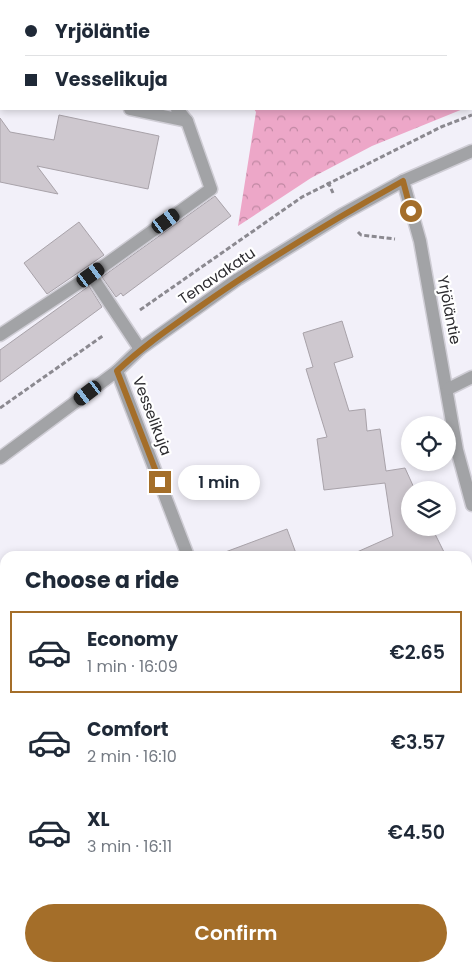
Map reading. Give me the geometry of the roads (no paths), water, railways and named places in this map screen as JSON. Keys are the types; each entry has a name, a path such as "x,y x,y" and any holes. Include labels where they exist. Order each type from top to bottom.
{"street":[{"path":"135,110 187,121"},
{"path":"2,328 91,275 211,189 187,121 178,110"},
{"name":"Tenavakatu","path":"0,458 117,371 140,349 238,279 343,214 403,181 472,151"},
{"name":"Yrjöläntie","path":"403,181 420,241 448,389 457,450 472,505"},
{"path":"91,275 140,349"},
{"name":"Vesselikuja","path":"117,371 186,551"},
{"path":"448,389 472,377"}]}
